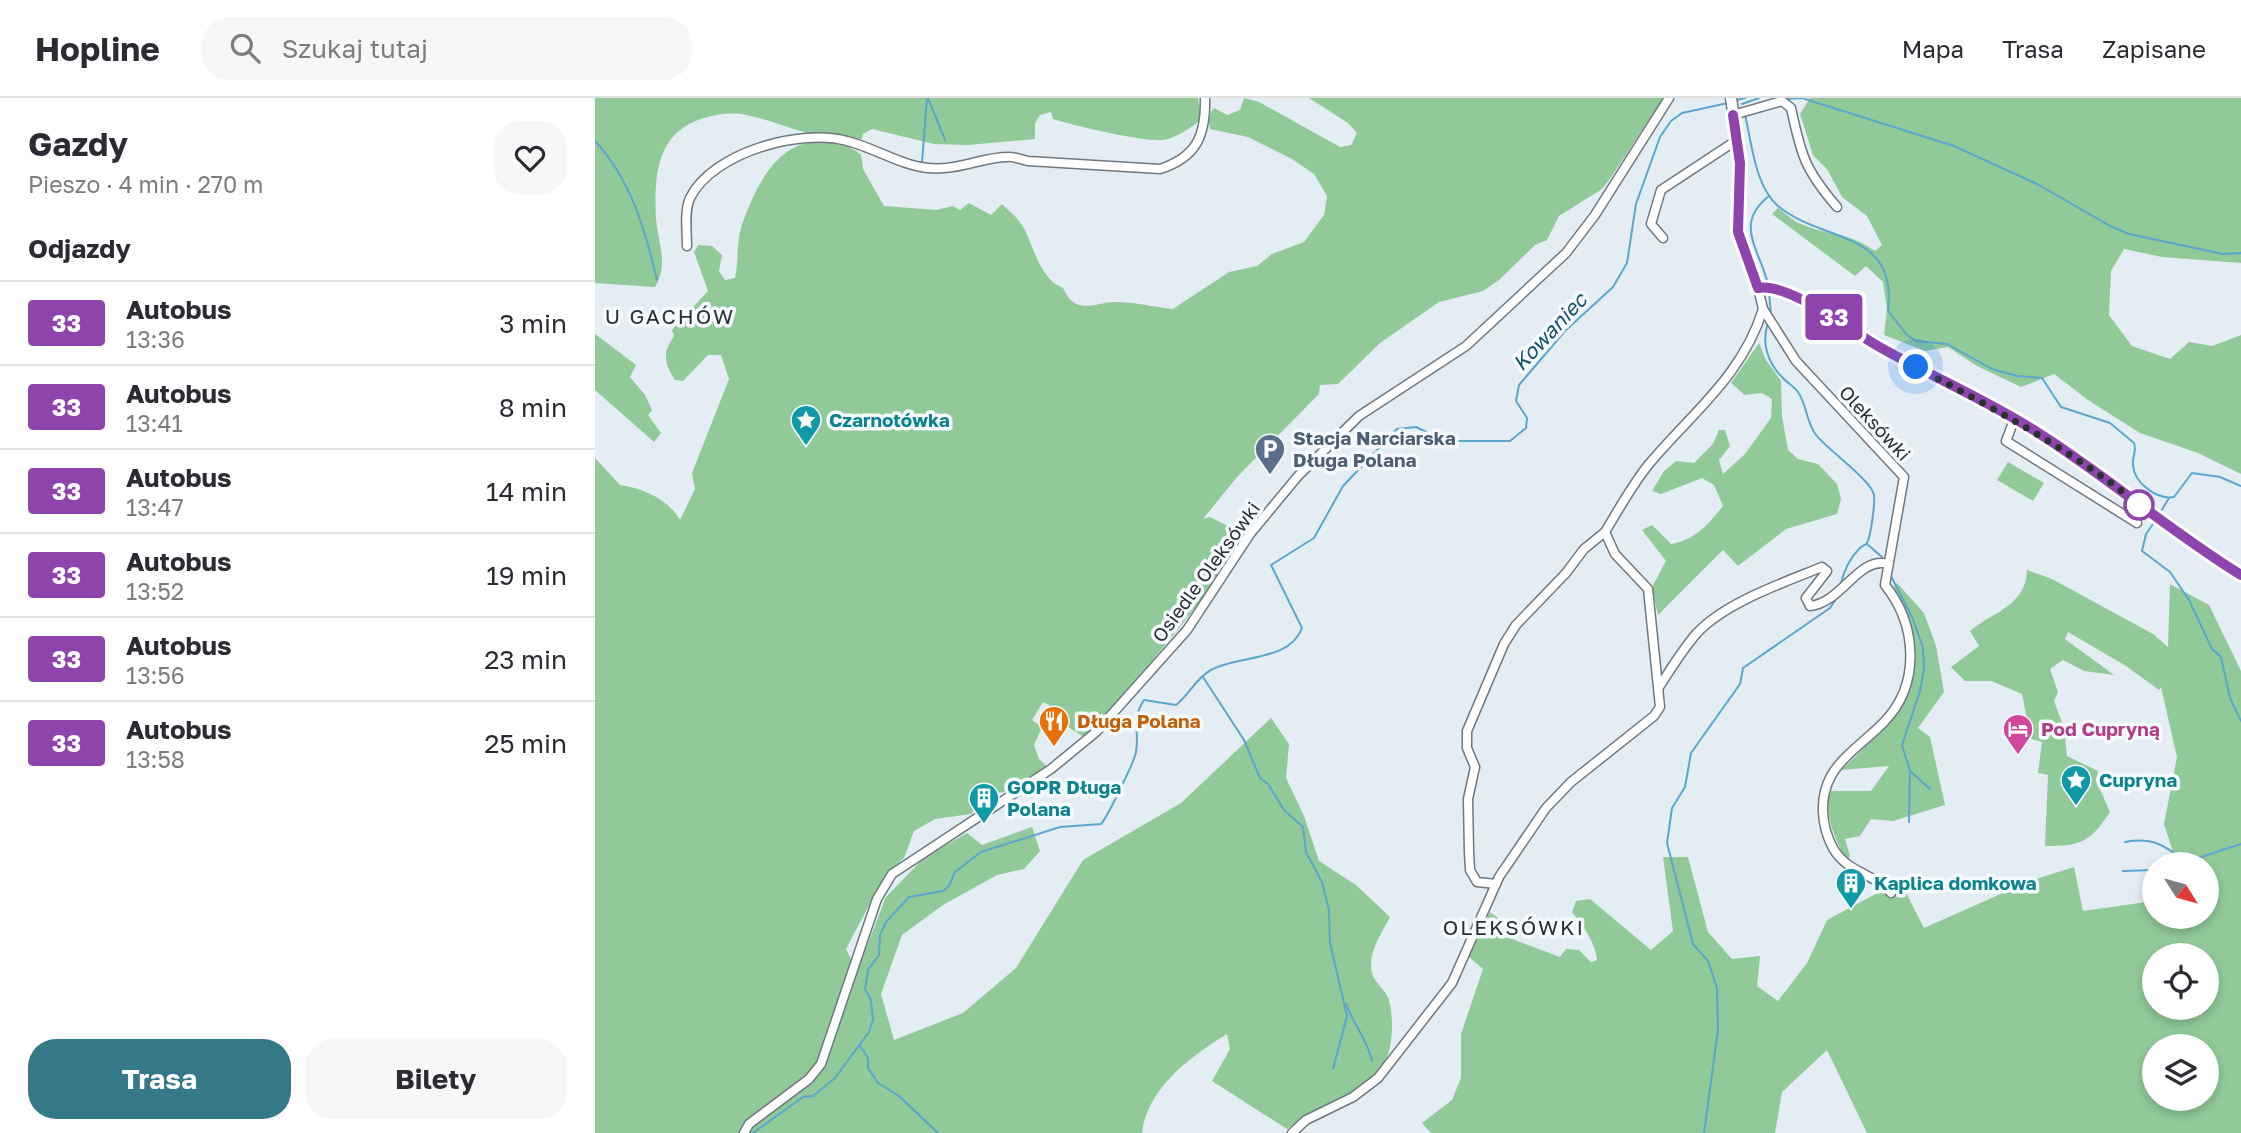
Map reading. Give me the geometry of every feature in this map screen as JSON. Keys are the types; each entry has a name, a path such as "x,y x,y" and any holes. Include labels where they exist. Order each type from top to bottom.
{"street":[{"path":"687,246 687,206 695,191 719,168 762,146 800,139 830,138 847,141 912,165 931,168 964,166 1007,157 1028,161 1160,169 1179,163 1197,143 1206,124 1205,98"},
{"name":"Osiedle Oleksówki","path":"744,1133 749,1124 809,1079 821,1064 877,899 892,874 1051,769 1096,732 1188,631 1250,534 1298,476 1359,416 1466,346 1566,253 1595,215 1669,98"},
{"path":"1731,98 1736,113 1738,232 1763,287 1827,313 1874,344 2014,419 2108,480 2171,529 2241,575"},
{"path":"1736,113 1782,102 1791,108 1803,160 1812,179 1837,207"},
{"path":"1663,239 1651,224 1661,190 1737,140"},
{"name":"Oleksówki","path":"1763,287 1763,309 1813,381 1904,477 1896,537 1885,585 1902,611 1911,637 1905,689 1887,719 1831,775 1823,799 1824,828 1833,849 1844,863 1884,884 1891,892"},
{"path":"1496,884 1477,882 1471,870 1468,799 1475,767 1467,748 1467,731 1504,644 1516,625 1566,573 1584,549 1605,532 1649,465 1742,359 1763,309"},
{"path":"2014,419 2004,438 2006,441 2137,523"},
{"path":"1292,1133 1306,1120 1353,1097 1378,1078 1452,983 1496,884 1559,793 1654,716 1660,707 1648,589 1615,554 1605,532"},
{"path":"1659,687 1693,638 1716,616 1779,584 1822,567 1827,571 1811,590 1807,603 1817,605 1839,593 1868,565 1878,561 1888,564"}],"green space":[{"path":"595,98 1198,98 1201,120 1172,138 1153,140 1062,122 1053,119 1051,112 1040,115 1035,123 1035,139 968,145 934,144 872,129 863,134 862,139 826,136 741,114 704,118 676,134 661,158 656,187 656,219 662,262 655,287 595,283"},
{"path":"1244,98 1259,102 1340,147 1351,145 1357,133 1348,123 1309,98 1663,98 1602,189 1559,216 1547,240 1535,245 1499,280 1483,291 1439,302 1380,343 1338,384 1320,385 1319,394 1237,477 1203,519 1210,517 1247,536 1190,615 1149,664 1084,737 1055,719 1055,708 1043,702 1032,720 1042,727 1034,745 1039,759 1048,767 1009,792 990,793 971,814 935,819 914,831 904,858 885,875 846,949 857,971 886,897 924,858 967,833 982,845 1032,827 1040,851 1024,869 997,875 943,905 902,935 881,994 894,1040 963,1013 1016,968 1083,860 1181,803 1271,718 1289,744 1286,778 1304,816 1319,861 1356,885 1390,917 1376,944 1371,966 1373,977 1389,1000 1392,1020 1389,1051 1381,1069 1367,1084 1287,1129 1212,1081 1230,1049 1227,1034 1199,1052 1173,1075 1152,1102 1142,1133 595,1133 595,458 620,485 655,496 680,520 695,489 692,473 729,379 721,355 708,355 683,381 675,380 667,363 666,353 674,336 672,330 708,291 694,252 698,245 712,246 722,255 719,271 725,280 735,278 742,225 753,197 770,169 792,149 806,143 833,143 848,147 861,155 863,169 884,206 936,210 953,206 960,210 969,203 991,215 1002,204 1022,225 1048,277 1080,305 1123,302 1173,309 1229,272 1257,266 1272,254 1304,242 1324,215 1327,196 1314,174 1292,159 1248,137 1210,129 1208,116 1214,108 1227,115 1240,110"},
{"path":"1810,98 2241,98 2241,263 2162,257 2124,249 2111,271 2109,315 2132,346 2170,359 2189,342 2212,346 2241,335 2241,474 2198,453 2140,433 2088,400 2054,374 2021,387 1977,366 1948,347 1925,351 1884,335 1887,309 1883,282 1866,266 1855,276 1772,214 1778,208 1801,224 1855,240 1875,251 1882,245 1867,216 1842,197 1827,169 1813,155 1800,114"},
{"path":"595,334 636,365 630,377 645,395 652,410 648,415 661,433 654,442 595,390"},
{"path":"1759,343 1766,360 1781,381 1782,416 1788,450 1798,459 1818,464 1837,484 1841,499 1837,514 1786,529 1738,566 1723,550 1658,615 1652,587 1666,561 1642,530 1652,525 1671,544 1680,542 1701,530 1723,506 1714,485 1702,478 1661,494 1652,491 1664,471 1676,461 1694,463 1713,444 1719,430 1725,430 1730,446 1719,460 1723,474 1745,454 1771,418 1772,399 1762,393 1745,395 1731,383"},
{"path":"2008,462 2044,483 2033,501 1997,480"},
{"path":"2027,570 2052,579 2153,634 2168,647 2170,584 2209,605 2241,671 2241,1133 1867,1133 1827,1050 1782,1092 1775,1133 1431,1133 1422,1123 1452,1100 1461,1078 1461,1034 1483,969 1469,957 1490,912 1499,919 1501,935 1560,957 1566,949 1579,950 1591,962 1597,960 1594,947 1572,912 1576,901 1590,899 1651,950 1673,931 1663,857 1688,857 1708,932 1732,959 1760,956 1757,986 1778,1001 1807,963 1827,920 1900,881 1924,928 2030,881 2074,867 2083,911 2142,903 2142,929 2219,929 2219,852 2173,852 2164,824 2177,757 2161,687 2159,690 2126,666 2068,632 2065,639 2114,675 2084,671 2063,660 2050,669 2058,692 2054,701 2064,728 2067,756 2098,771 2096,780 2110,812 2097,830 2084,840 2068,845 2045,846 2048,775 2038,773 2042,742 2031,739 2022,694 1991,681 1965,681 1951,667 1979,646 1970,631 2007,607 2021,592"},
{"path":"1897,583 1924,613 1936,646 1944,692 1918,728 1930,737 1945,805 1893,821 1871,819 1860,836 1845,839 1850,856 1846,861 1830,819 1830,791 1871,791 1889,766 1841,770 1867,746 1890,718 1907,687 1912,670 1913,646 1891,590"}],"waterway":[{"path":"922,163 927,98"},
{"path":"928,98 945,140"},
{"name":"Kowaniec","path":"1737,100 1745,98"},
{"path":"1742,104 1759,98"},
{"path":"1786,99 1802,98 1954,146 2039,185 2129,234 2223,254 2241,253"},
{"name":"Kowaniec","path":"753,1133 803,1097 813,1096 835,1078 869,1032 873,1020 871,1000 865,989 868,970 879,955 880,935 886,922 909,897 943,891 949,886 955,872 981,852 1060,827 1101,824 1136,752 1136,720 1144,700 1176,705 1201,677 1211,670 1275,652 1296,639 1302,628 1271,565 1314,538 1343,486 1397,429 1416,427 1430,434 1457,441 1510,441 1526,428 1527,418 1516,401 1519,385 1565,331 1613,287 1627,263 1636,204 1660,137 1671,121 1682,113 1728,103"},
{"path":"1745,115 1755,164 1770,198 1796,218 1869,251 1881,265 1888,284 1888,311 1907,335 1916,341 1947,344 1992,369 2017,376 2042,378 2061,407 2110,423 2134,443 2134,472 2142,484 2154,493 2174,497 2192,473 2220,477 2241,486"},
{"path":"595,141 618,172 635,206 657,280"},
{"path":"1768,284 1755,249 1751,227 1758,206 1769,196"},
{"path":"1769,293 1771,315"},
{"path":"1768,323 1765,338 1767,352 1777,371 1798,392 1816,435 1866,482 1874,495 1868,539 1849,562 1840,587"},
{"path":"2160,513 2169,498"},
{"path":"2153,524 2146,534 2142,551 2170,572 2189,600 2212,649 2221,657 2230,698 2241,721"},
{"path":"1867,544 1882,557"},
{"path":"1891,576 1913,619 1923,648 1924,669 1920,691 1902,745 1910,771 1909,822"},
{"path":"1704,1133 1718,1030 1717,988 1708,961 1693,944 1667,843 1672,808 1685,787 1691,753 1740,684 1743,668 1830,608 1838,596"},
{"path":"1203,677 1244,740 1260,778 1268,784 1284,810 1303,827 1306,852 1322,882 1329,910 1330,943 1347,1016 1333,1069"},
{"path":"1910,771 1930,789"},
{"path":"2125,842 2151,842 2172,852"},
{"path":"2217,852 2241,844"},
{"path":"2123,871 2142,870"},
{"path":"1346,1003 1372,1061"},
{"path":"860,1046 868,1058 868,1068 878,1083 899,1096 938,1133"}],"bus line":[{"name":"33","path":"1733,115 1740,163 1738,232 1742,251 1758,288 1770,287 1827,313 1874,344 2038,432 2108,480 2171,529 2241,575"}],"place":[{"name":"Czarnotówka","path":"806,447"},
{"name":"Stacja Narciarska Długa Polana","path":"1270,476"},
{"name":"Długa Polana","path":"1054,748"},
{"name":"Pod Cupryną","path":"2018,756"},
{"name":"Cupryna","path":"2076,807"},
{"name":"GOPR Długa Polana","path":"984,825"},
{"name":"Kaplica domkowa","path":"1851,910"}],"district":[{"name":"U GACHÓW","path":"670,317"},
{"name":"OLEKSÓWKI","path":"1514,928"}],"route":[{"path":"1916,367 2038,432 2142,507 2139,505"}]}
